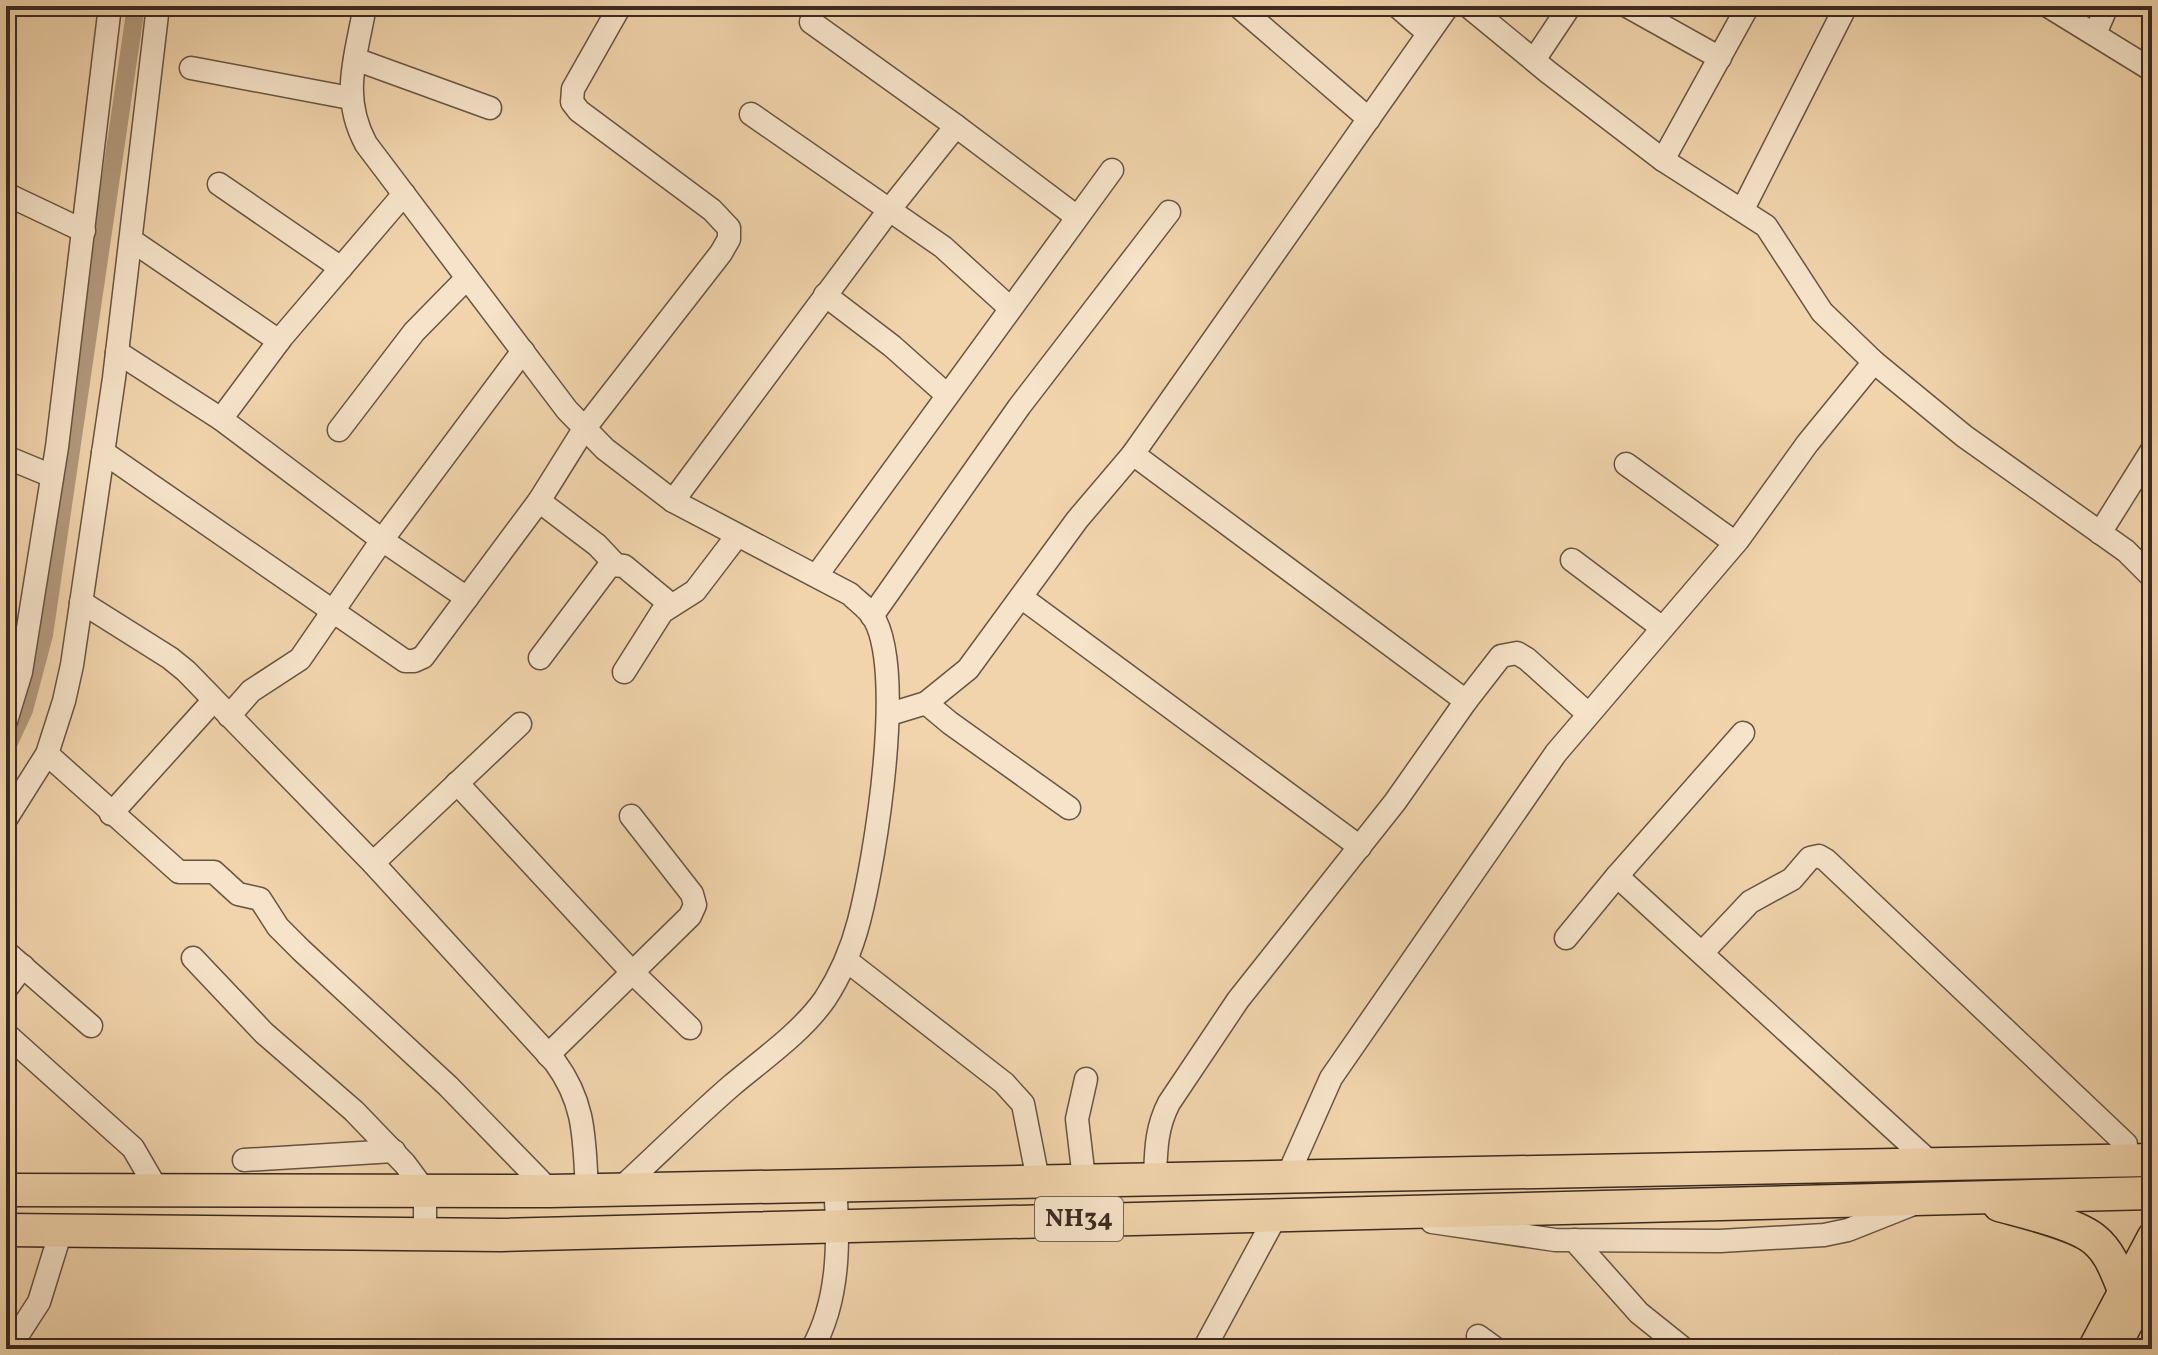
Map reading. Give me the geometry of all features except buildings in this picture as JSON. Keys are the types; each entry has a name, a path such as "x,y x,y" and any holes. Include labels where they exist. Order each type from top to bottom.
{"highway":[{"name":"NH34","path":"6,1190 550,1191 1932,1164 2062,1161 2143,1147"},
{"name":"NH34","path":"6,1230 501,1235 2152,1193"},
{"path":"1971,1197 2079,1231 2094,1239 2138,1285"}],"main road":[{"path":"2115,1349 2152,1236"},
{"path":"2092,1349 2138,1285"}],"street":[{"path":"6,721 21,672 52,476 110,6"},
{"path":"6,819 47,754 64,701 117,352 158,6"},
{"path":"365,6 350,98 358,129 366,144 584,429 673,501 850,594 872,616 885,663 890,714 872,863 859,923 846,960 825,998 806,1021 620,1189"},
{"path":"103,452 405,661 414,661 430,649 539,501 584,429 729,239 729,228 712,210 579,111 572,102 573,89 620,6"},
{"path":"1238,6 1369,119"},
{"path":"1397,6 1428,33"},
{"path":"890,714 926,703 968,669 1077,520 1133,454 1448,6"},
{"path":"1468,6 1663,160 1766,226 1822,312 1874,362 1964,436 2126,551 2152,577"},
{"path":"1534,60 1570,6"},
{"path":"1627,6 1720,58"},
{"path":"1663,160 1748,6"},
{"path":"1743,209 1846,6"},
{"path":"2048,6 2152,70"},
{"path":"2095,34 2107,6"},
{"path":"811,22 1077,217"},
{"path":"355,59 490,108"},
{"path":"191,68 350,98"},
{"path":"751,114 964,263 1010,308"},
{"path":"673,501 825,295 956,126"},
{"path":"817,575 1112,170"},
{"path":"219,184 341,268"},
{"path":"6,194 84,231"},
{"path":"221,419 279,341 404,194"},
{"path":"872,616 1019,407 1169,212"},
{"path":"131,240 279,341"},
{"path":"339,430 414,332 467,278"},
{"path":"825,295 892,346 947,395"},
{"path":"111,814 221,708 300,659 382,540 523,351"},
{"path":"117,352 221,419 382,540 467,598"},
{"path":"1288,1175 1331,1078 1517,807 1587,713 1734,542 1807,444 1874,362"},
{"path":"2100,533 2152,450"},
{"path":"1133,454 1466,701"},
{"path":"6,457 52,476"},
{"path":"1626,464 1734,542"},
{"path":"539,501 597,545 615,564 624,566 670,604"},
{"path":"624,672 662,612 670,604 686,599 695,591 737,536"},
{"path":"1572,560 1661,627"},
{"path":"540,658 605,569 615,564"},
{"path":"1021,597 1360,847"},
{"path":"81,602 170,658 373,863 548,1055 577,1097 583,1120 587,1190"},
{"path":"1155,1178 1159,1122 1169,1103 1238,1000 1360,847 1501,656 1517,653 1527,659 1587,713"},
{"path":"926,703 1069,808"},
{"path":"373,863 520,724"},
{"path":"1566,938 1743,733"},
{"path":"47,754 179,872 214,872 238,894 260,899 278,927 448,1086 550,1191"},
{"path":"457,783 632,972 690,1028"},
{"path":"548,1055 690,916 695,905 692,894 631,816"},
{"path":"1702,953 1750,902 1792,879 1810,858 1819,856 2143,1147"},
{"path":"1617,876 1932,1164"},
{"path":"193,958 264,1033 394,1151 425,1191 425,1234"},
{"path":"6,989 14,959 91,1026"},
{"path":"846,960 1017,1096 1026,1114 1038,1180"},
{"path":"6,1034 133,1148 158,1191"},
{"path":"1084,1179 1077,1119 1086,1079"},
{"path":"244,1160 394,1151"},
{"path":"812,1349 825,1320 834,1287 838,1226 835,1185"},
{"path":"1369,1211 1516,1236 1574,1240 1720,1241 1824,1235 1871,1222 1926,1198"},
{"path":"1204,1349 1277,1214"},
{"path":"18,1349 17,1336 39,1302 61,1231"},
{"path":"1574,1240 1639,1313 1684,1349"}],"waterway":[{"path":"6,749 24,710 44,635 136,6"}]}
